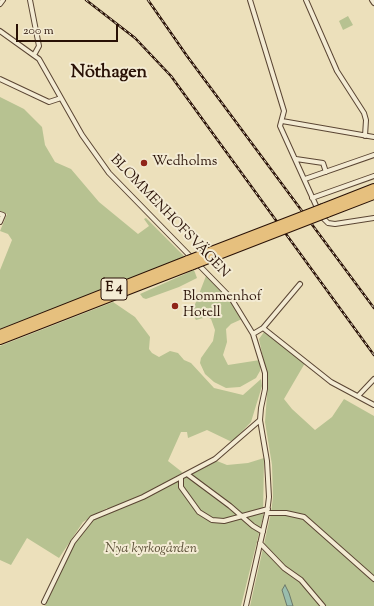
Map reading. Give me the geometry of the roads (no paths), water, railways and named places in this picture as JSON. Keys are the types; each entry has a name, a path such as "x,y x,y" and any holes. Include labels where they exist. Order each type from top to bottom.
{"highway":[{"name":"E 4","path":"0,340 325,210 374,188"},
{"name":"E 4","path":"325,210 374,195"},
{"name":"E 4","path":"0,334 190,263"}],"street":[{"path":"0,4 3,0"},
{"path":"30,0 39,46 34,55"},
{"path":"250,0 284,111 280,126 322,217 328,223 335,224 374,218"},
{"path":"306,0 337,71 364,114 366,120 365,136"},
{"name":"BLOMMENHOFSVÄGEN","path":"0,31 34,55 45,69 86,141 109,173 231,298 253,334 261,354 266,377 260,420 268,461 268,511 246,606"},
{"path":"0,80 49,102 61,98"},
{"path":"282,121 374,137"},
{"path":"305,179 374,155"},
{"path":"296,159 323,163 326,172"},
{"path":"312,198 374,176"},
{"path":"0,214 3,215 0,222"},
{"path":"253,334 263,328 300,284"},
{"path":"263,328 331,382 374,405"},
{"path":"358,396 374,380"},
{"path":"44,602 73,542 88,521 96,516 143,497 188,474 218,456 260,420"},
{"path":"188,474 253,526 263,532"},
{"path":"181,477 181,487 202,514 212,520 218,521 268,511 304,517 374,579"},
{"path":"260,543 284,568 301,580 324,606"}],"railway":[{"path":"86,0 135,38 171,76 374,355"},
{"path":"148,0 187,56 374,308"}],"place":[{"name":"Wedholms","path":"144,163"},
{"name":"Blommenhof Hotell","path":"175,306"}],"district":[{"name":"Nöthagen","path":"109,74"}],"park label":[{"name":"Nya kyrkogården","path":"151,550"}]}
